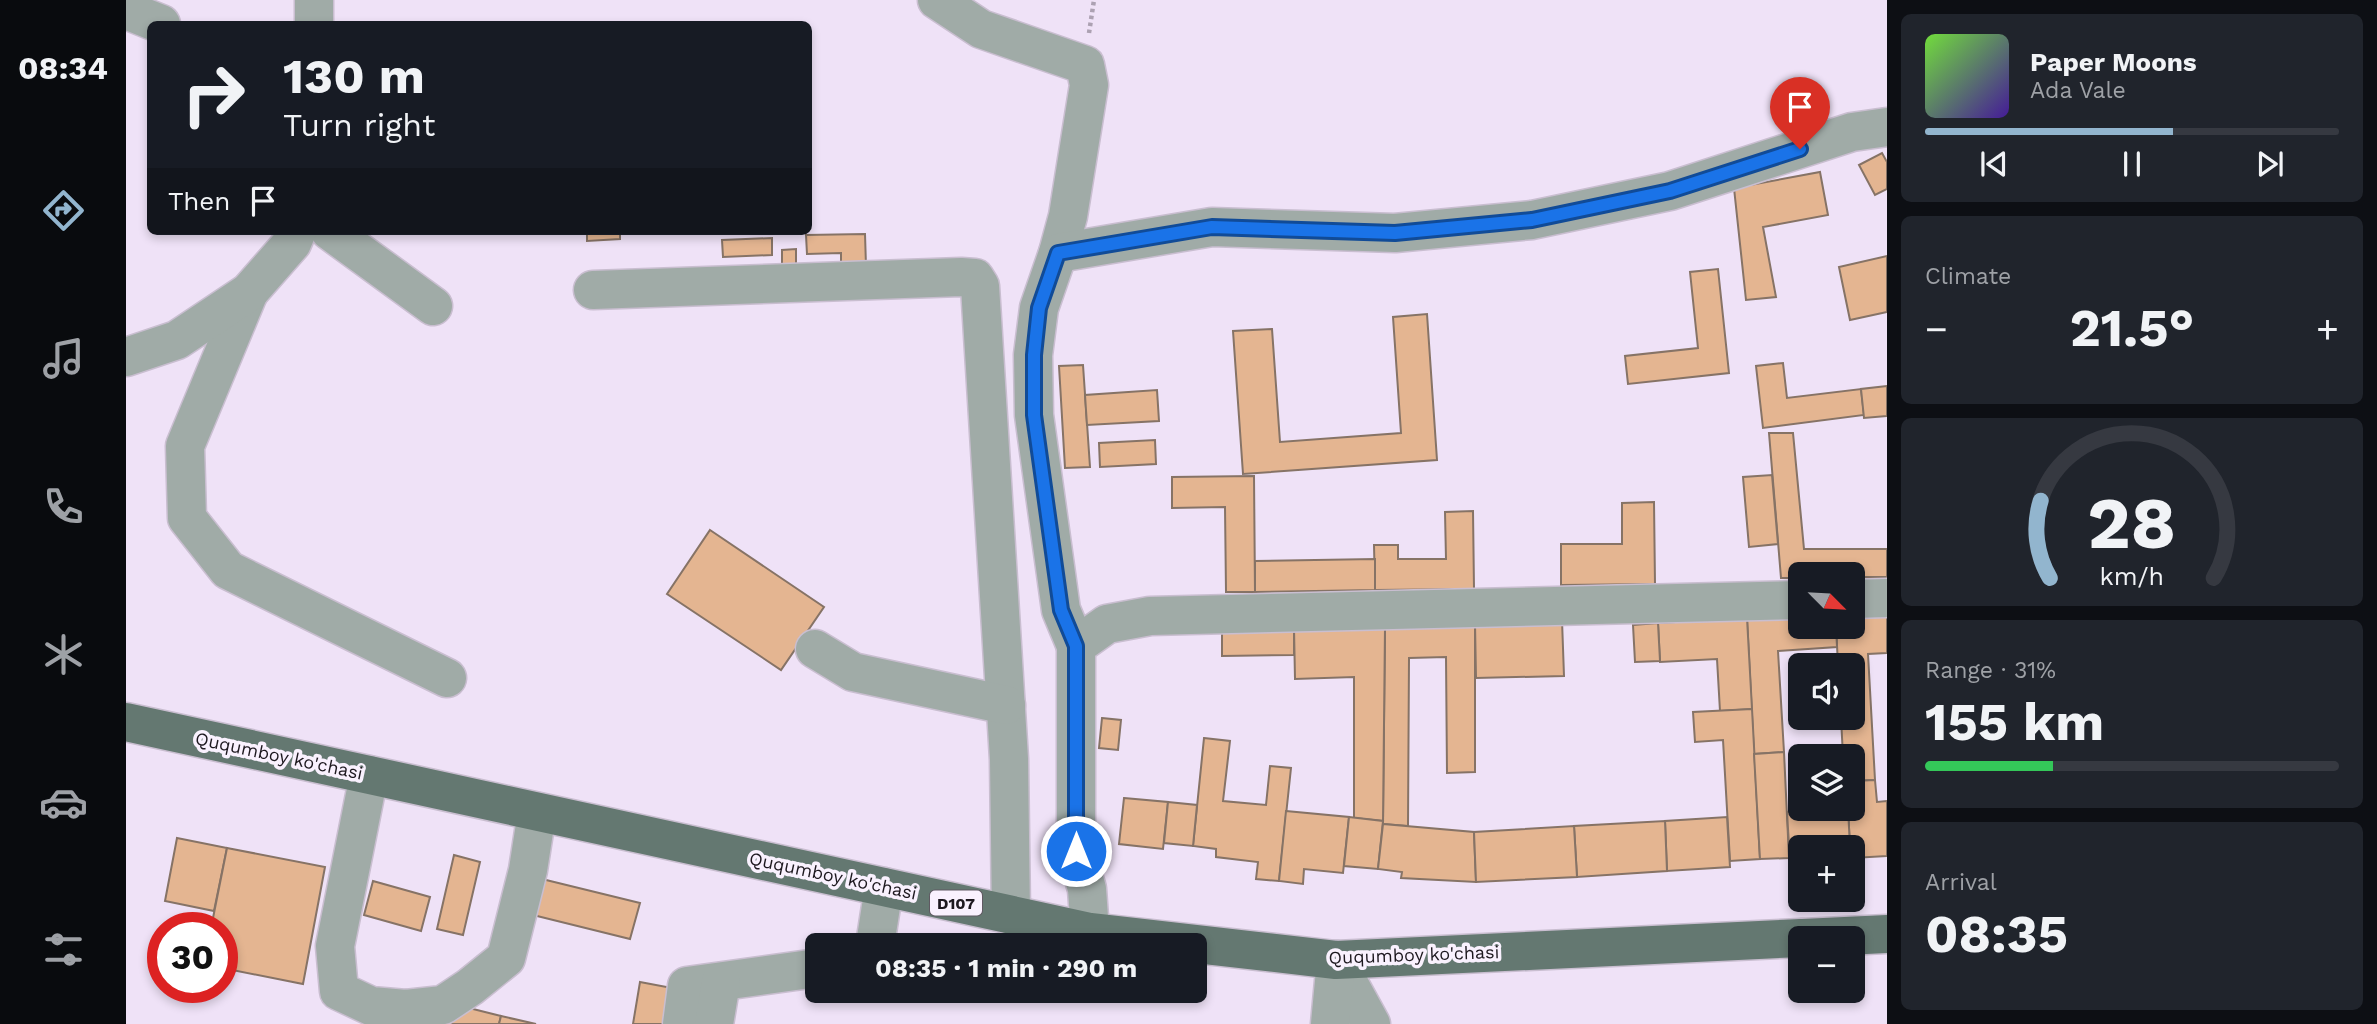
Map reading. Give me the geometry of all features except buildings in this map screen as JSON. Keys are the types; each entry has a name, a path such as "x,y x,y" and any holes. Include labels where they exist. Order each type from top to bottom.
{"main road":[{"name":"Ququmboy ko'chasi","path":"126,722 1090,932 1336,960 1788,939"},
{"name":"Ququmboy ko'chasi","path":"1865,935 1887,934"}],"street":[{"path":"314,0 314,21"},
{"path":"937,0 981,29 1085,65 1088,85 1068,216 1039,308 1034,355 1034,415 1061,610 1076,646 1076,851 1087,888 1090,932"},
{"path":"126,10 154,21"},
{"path":"1058,253 1212,227 1395,233 1532,220 1670,191 1852,132 1887,127"},
{"path":"126,357 177,340 249,292 292,243 295,235"},
{"path":"335,235 433,306"},
{"path":"593,290 961,276 975,278 980,286 1006,705 1011,915"},
{"path":"249,292 185,446 187,518 228,570 447,678"},
{"path":"1866,599 1887,598"},
{"path":"1076,646 1107,624 1150,616 1788,600"},
{"path":"815,649 853,672 1006,705"},
{"path":"369,775 335,946 339,991 371,1006 406,1009 443,1004 470,987 506,958 528,870 537,812"},
{"path":"877,933 884,887"},
{"path":"1330,1024 1336,960"},
{"path":"1336,960 1371,1024"},
{"path":"682,1024 687,986 805,970"},
{"path":"714,1024 720,982"}],"route":[{"path":"1076,851 1076,646 1061,610 1034,415 1034,355 1039,308 1058,253 1212,227 1395,233 1532,220 1670,191 1800,149"}]}
